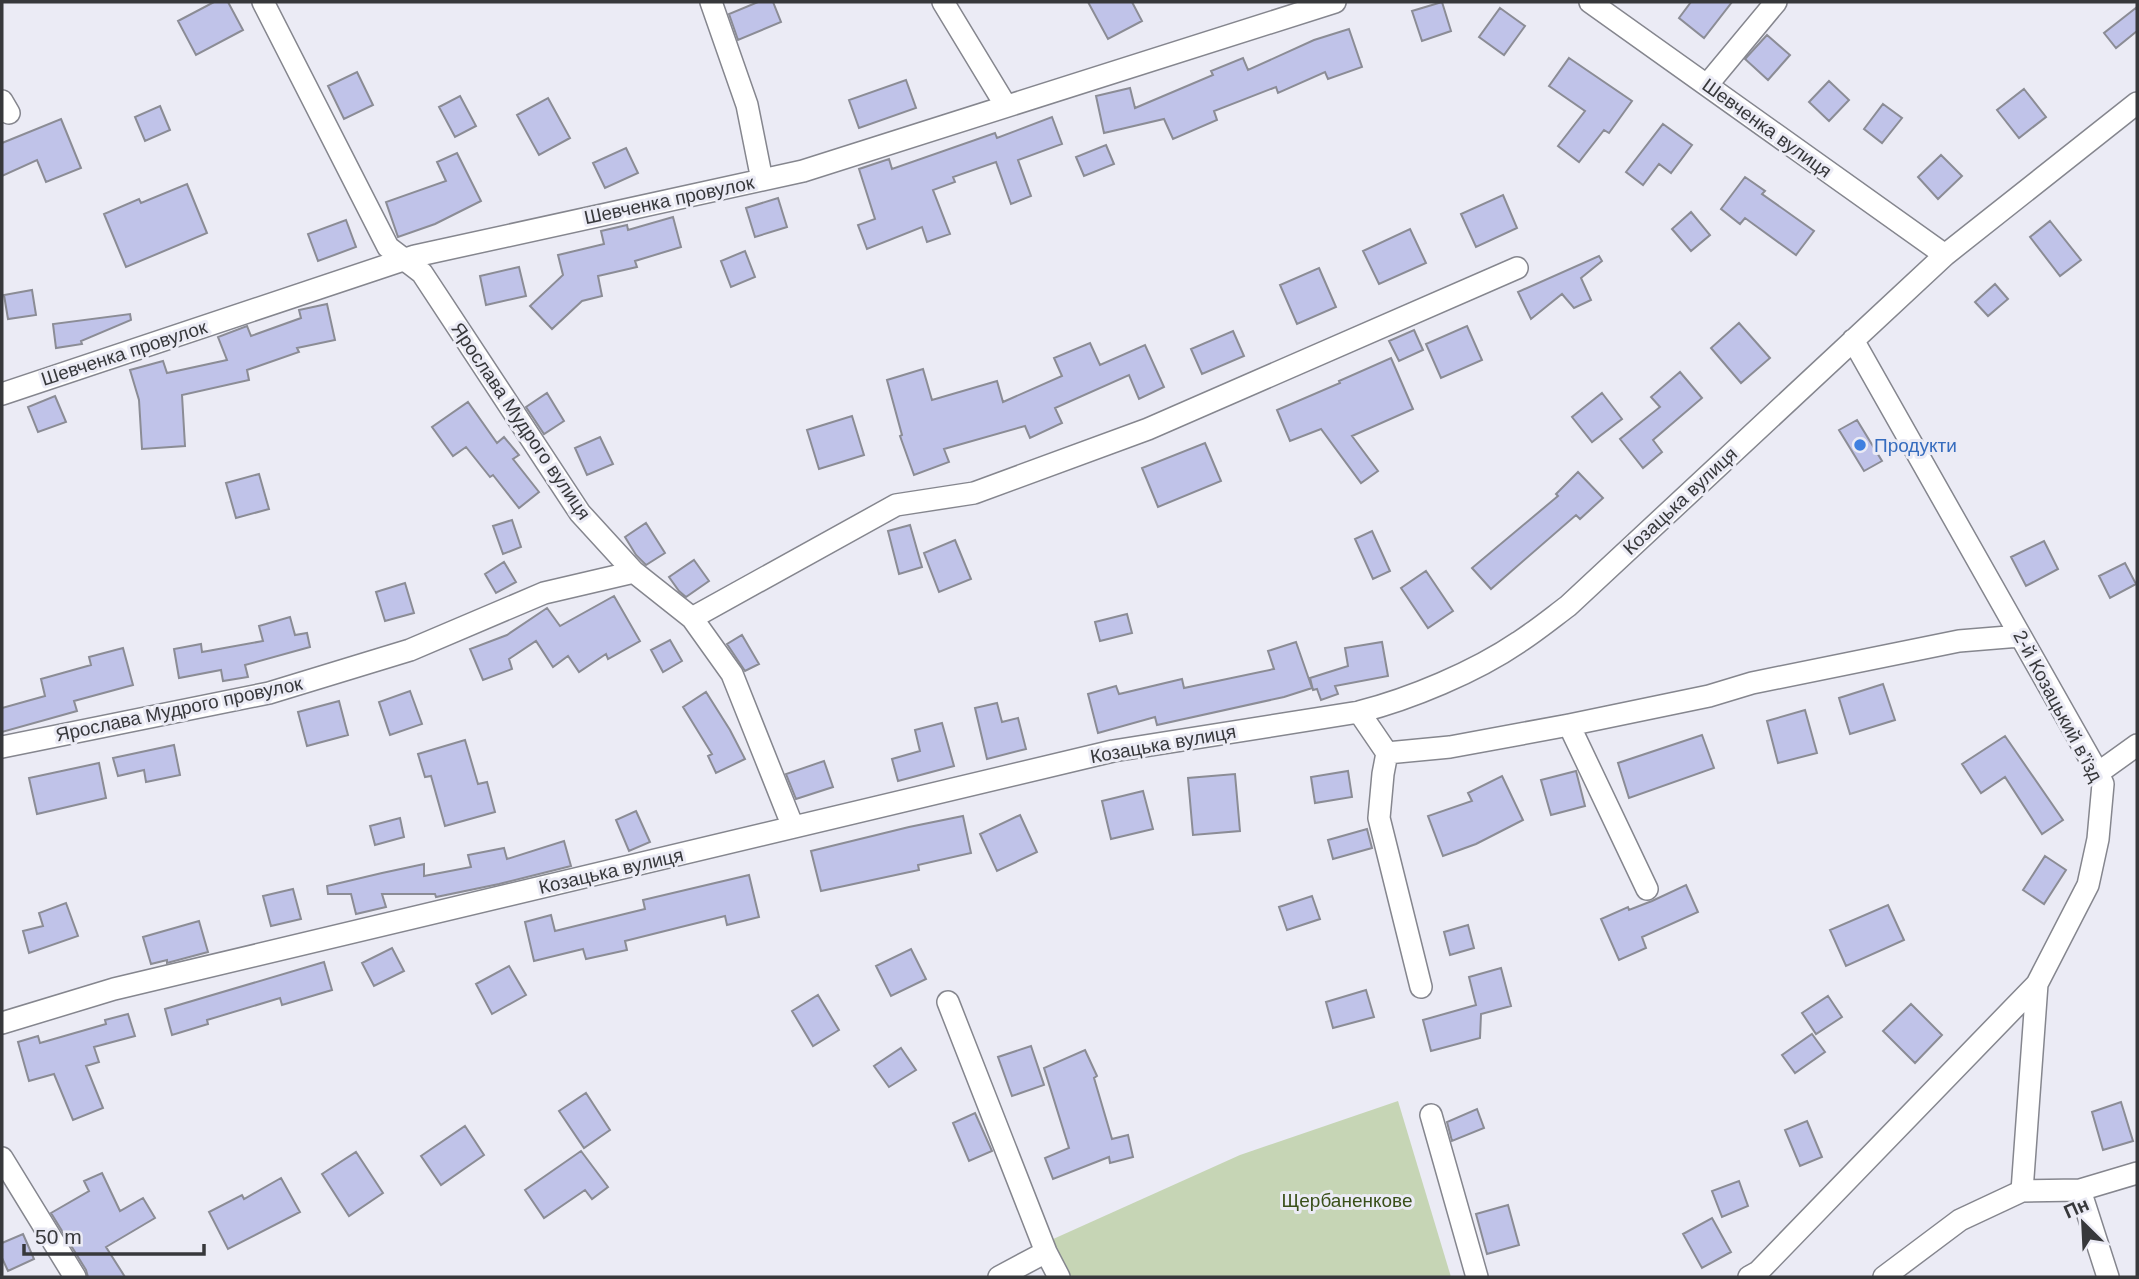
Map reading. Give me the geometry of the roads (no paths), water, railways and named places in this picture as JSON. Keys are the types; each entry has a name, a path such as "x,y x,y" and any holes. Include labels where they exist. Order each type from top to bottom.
{"street":[{"name":"Ярослава Мудрого вулиця","path":"262,2 388,247 422,273 580,513 634,572 692,618 732,674 793,827"},
{"path":"711,2 747,105 762,180"},
{"path":"943,2 1006,106"},
{"name":"Шевченка провулок","path":"2,394 405,260 803,171 1335,2"},
{"name":"Шевченка вулиця","path":"1590,2 1944,255"},
{"path":"1707,85 1776,2"},
{"name":"Козацька вулиця","path":"2,1023 114,989 1113,751 1359,712 1391,704 1472,668 1518,643 1567,606 1944,255 2137,103"},
{"path":"692,618 896,505 974,493 1148,429 1517,268"},
{"name":"2-й Козацький в’їзд","path":"1749,1277 1758,1272 2038,984 2088,885 2098,839 2103,784 2098,773 1853,340"},
{"name":"Ярослава Мудрого провулок","path":"2,747 268,692 410,650 544,593 634,572"},
{"path":"1387,753 1450,747 1569,725 1709,696 1752,683 1959,641 2020,636"},
{"path":"1359,712 1387,753 1379,818 1421,986"},
{"path":"1569,725 1647,889"},
{"path":"2098,773 2137,745"},
{"path":"2022,1191 2038,984"},
{"path":"948,1002 1046,1252 1059,1277"},
{"path":"1431,1115 1477,1277"},
{"path":"2,1158 75,1277"},
{"path":"1884,1277 1960,1220 2022,1191 2080,1190 2137,1173"},
{"path":"2080,1190 2108,1277"},
{"path":"999,1277 1046,1252"}],"place":[{"name":"Продукти","path":"1860,445"}],"park label":[{"name":"Щербаненкове","path":"1347,1200"}]}
